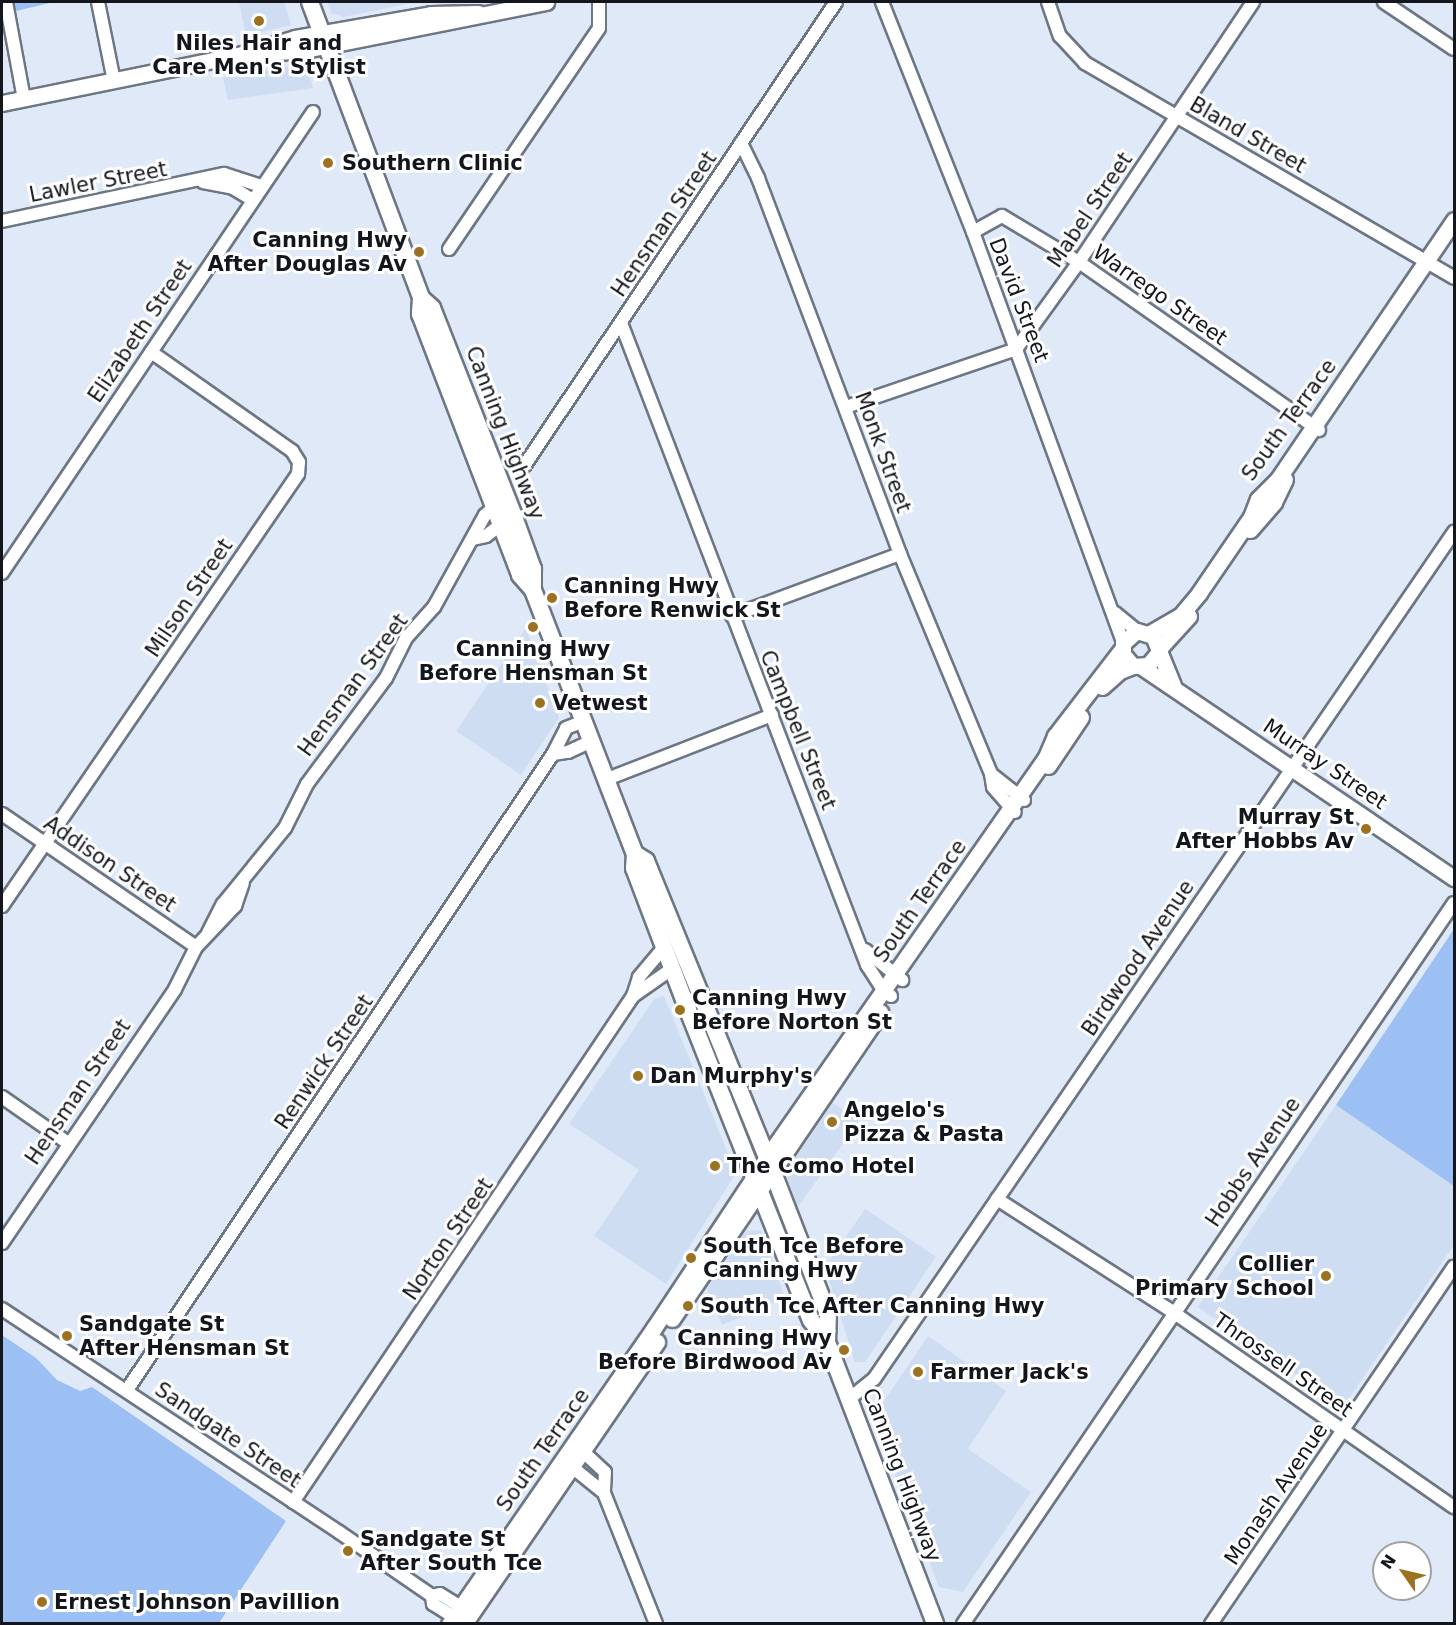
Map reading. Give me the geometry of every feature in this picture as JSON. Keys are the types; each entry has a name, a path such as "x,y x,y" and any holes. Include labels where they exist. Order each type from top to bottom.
{"highway":[{"name":"Canning Highway","path":"310,2 421,298 432,308 507,519 533,569 533,590 635,854 634,868 664,947 811,1320 827,1342 935,1623"},
{"name":"Canning Highway","path":"635,854 646,861 767,1157 828,1314 827,1342"}],"main road":[{"path":"2,103 325,39 431,14 477,7 546,2"},
{"name":"South Terrace","path":"1143,632 1169,625 1188,608 1239,535 1258,499 1278,479 1316,428 1430,262 1455,220"},
{"name":"South Terrace","path":"1430,262 1455,232"},
{"name":"South Terrace","path":"1158,651 1183,624 1257,520 1269,509 1316,428"},
{"path":"1158,651 1152,663 1138,666 1125,659 1123,646 1143,632 1158,651 1173,685"},
{"name":"South Terrace","path":"1017,804 1046,758 1055,736 1123,646"},
{"name":"South Terrace","path":"460,1618 758,1184 767,1157 887,993 1017,804 1103,685 1138,666"},
{"name":"Murray Street","path":"1138,666 1157,679 1173,685 1455,878"},
{"name":"South Terrace","path":"758,1184 773,1174 887,993"}],"street":[{"path":"6,2 24,99"},
{"path":"98,2 114,81"},
{"path":"449,249 598,28 599,2"},
{"name":"Hensman Street","path":"524,466 838,2"},
{"name":"David Street","path":"882,2 973,232 1115,613 1116,630 1123,646"},
{"name":"Bland Street","path":"1048,2 1060,36 1085,63 1455,278"},
{"name":"Mabel Street","path":"1016,349 1079,262 1253,2"},
{"path":"1384,2 1455,49"},
{"name":"Elizabeth Street","path":"2,573 251,199 313,112"},
{"name":"Monk Street","path":"741,143 758,178 900,554 991,774 993,787 1017,804"},
{"name":"Lawler Street","path":"2,220 202,182 224,174 261,186"},
{"name":"Lawler Street","path":"202,182 234,188 251,199"},
{"name":"Warrego Street","path":"973,232 1002,216 1079,262 1316,428"},
{"name":"Campbell Street","path":"621,323 732,616 864,949 867,965 887,993"},
{"path":"846,407 1016,349"},
{"name":"Milson Street","path":"2,906 298,474 299,462 292,451 151,352"},
{"name":"Hensman Street","path":"2,1243 175,988 196,947 208,933 223,904 243,884 285,828 300,794 321,762 392,668 406,638 434,607 485,515 501,503"},
{"path":"473,539 486,536 507,519"},
{"name":"Birdwood Avenue","path":"849,1400 874,1379 1455,532"},
{"path":"732,616 900,554"},
{"path":"1115,613 1143,632"},
{"path":"607,779 772,715"},
{"name":"Renwick Street","path":"127,1390 553,754 566,728 584,721"},
{"path":"553,754 568,752 592,741"},
{"name":"Addison Street","path":"2,814 196,947"},
{"name":"Hobbs Avenue","path":"963,1623 1173,1312 1455,903"},
{"name":"Norton Street","path":"293,1502 633,996 639,977 664,947"},
{"name":"Campbell Street","path":"864,949 898,977"},
{"name":"Norton Street","path":"633,996 673,968"},
{"path":"2,1097 68,1143"},
{"name":"Throssell Street","path":"997,1199 1173,1312 1455,1507"},
{"name":"Monash Avenue","path":"1211,1623 1455,1267"},
{"name":"Sandgate Street","path":"2,1309 127,1390 432,1596 433,1604 460,1618"},
{"path":"578,1447 605,1472 604,1494 656,1623"},
{"path":"567,1463 604,1494"}],"shaded area":[{"path":"14,2 54,2 16,11"},
{"path":"239,2 284,2 291,25 246,36"},
{"path":"327,2 407,2 408,4 343,17 331,13"},
{"path":"307,63 313,88 228,100 223,78"},
{"path":"526,628 559,718 521,775 456,731"},
{"path":"1454,929 1454,1186 1336,1105"},
{"path":"664,996 736,1173 666,1284 594,1236 639,1170 569,1124 654,999"},
{"path":"833,1103 859,1121 798,1207 787,1177 788,1169"},
{"name":"Collier Primary School","path":"1336,1105 1454,1186 1454,1245 1343,1407 1198,1307"},
{"path":"865,1209 936,1257 865,1362 855,1362 825,1267"},
{"path":"761,1230 785,1298 722,1325 707,1289 746,1231"},
{"path":"2,1335 36,1358 57,1380 80,1391 92,1387 286,1521 219,1623 2,1623"},
{"path":"928,1336 1006,1391 968,1449 1031,1492 963,1592 939,1587 874,1421 875,1414"}],"place":[{"name":"Niles Hair and Care Men's Stylist","path":"259,21"},
{"name":"Southern Clinic","path":"328,163"},
{"name":"Canning Hwy After Douglas Av","path":"419,252"},
{"name":"Canning Hwy Before Renwick St","path":"552,598"},
{"name":"Canning Hwy Before Hensman St","path":"533,627"},
{"name":"Vetwest","path":"540,703"},
{"name":"Murray St After Hobbs Av","path":"1366,829"},
{"name":"Canning Hwy Before Norton St","path":"680,1010"},
{"name":"Dan Murphy's","path":"638,1076"},
{"name":"Angelo's Pizza & Pasta","path":"832,1122"},
{"name":"The Como Hotel","path":"715,1166"},
{"name":"South Tce Before Canning Hwy","path":"691,1258"},
{"name":"Collier Primary School","path":"1326,1276"},
{"name":"South Tce After Canning Hwy","path":"688,1306"},
{"name":"Sandgate St After Hensman St","path":"67,1336"},
{"name":"Canning Hwy Before Birdwood Av","path":"844,1350"},
{"name":"Farmer Jack's","path":"918,1372"},
{"name":"Sandgate St After South Tce","path":"348,1551"},
{"name":"Ernest Johnson Pavillion","path":"42,1602"}]}
